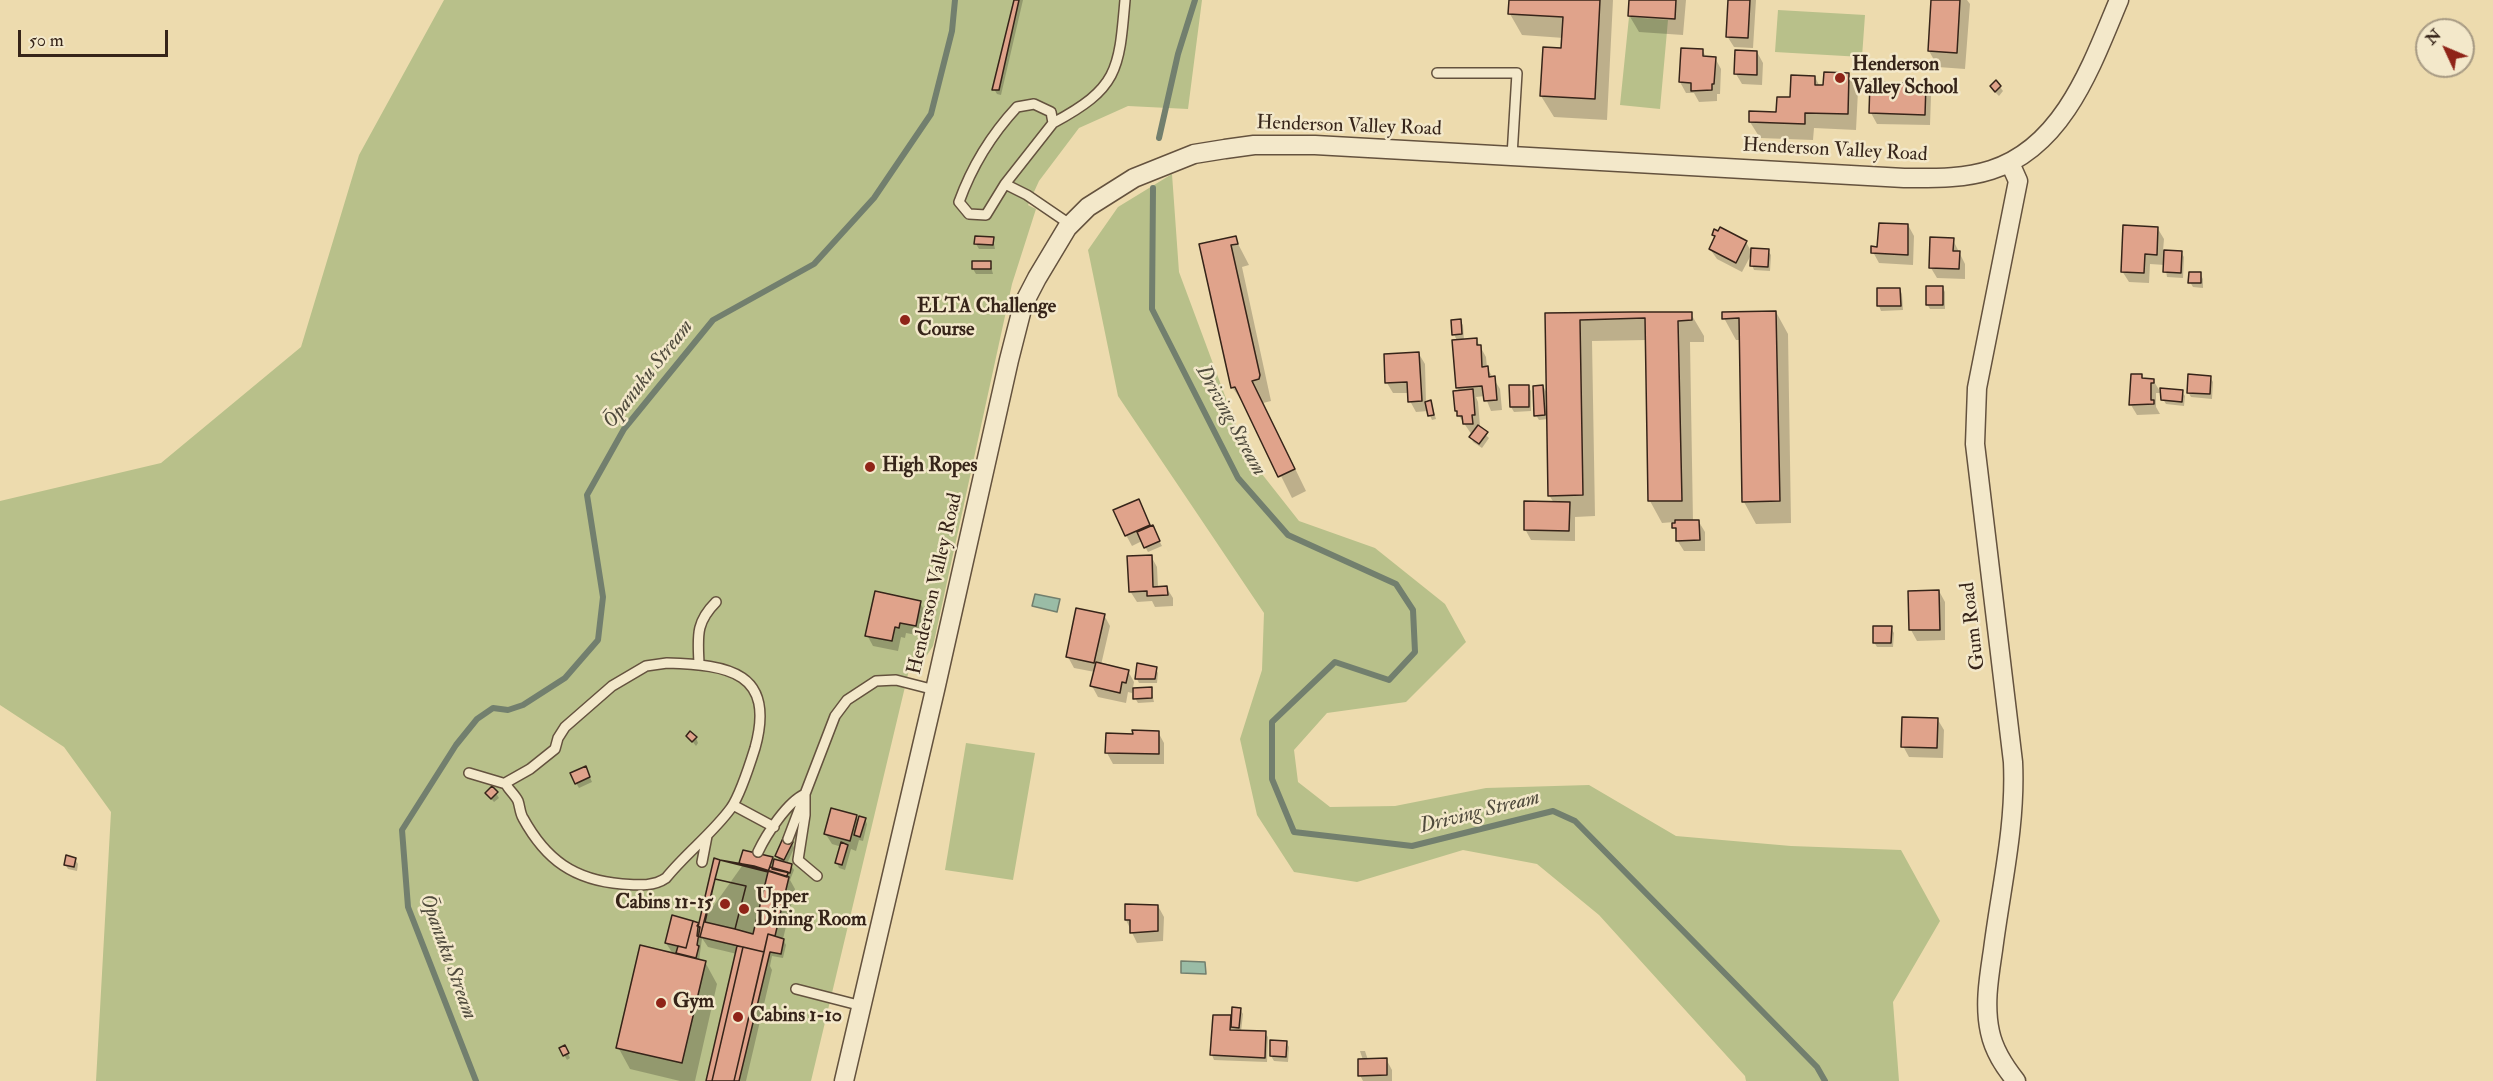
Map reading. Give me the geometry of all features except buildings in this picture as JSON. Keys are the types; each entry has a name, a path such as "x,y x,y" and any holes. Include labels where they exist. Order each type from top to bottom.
{"street":[{"name":"Henderson Valley Road","path":"844,1081 1023,305 1051,253 1071,225 1088,207 1134,178 1194,154 1254,145 1315,145 1904,178 1971,175 2010,163 2031,150 2064,113 2078,91 2120,0"},
{"name":"Gum Road","path":"2010,163 2018,181 1977,388 1975,416 1976,444 2015,795 1987,1008 1994,1047 2016,1081"}],"lane":[{"path":"1053,123 1051,112 1034,105 1017,107 998,128 979,157 959,202 969,214 986,215 1005,184 1053,123 1074,112 1102,92 1113,74 1122,39 1125,0"},
{"path":"1437,73 1517,73 1512,156"},
{"path":"1005,184 1027,195 1071,225"},
{"path":"699,664 698,633 704,614 716,602"},
{"path":"469,773 506,784 518,800 521,815 532,834 557,863 571,871 607,883 655,885 666,878 682,858 707,836 733,806 756,743 761,722 760,702 749,684 741,677 721,668 699,664 667,663 646,666 627,675 569,724 560,734 555,749 506,784"},
{"path":"788,839 835,716 847,700 876,681 896,680 935,690"},
{"path":"758,852 792,802 805,794"},
{"path":"805,794 805,815 798,860 817,876"},
{"path":"733,806 774,827"},
{"path":"702,862 707,836"},
{"path":"796,989 862,1006"}],"shaded area":[{"path":"444,0 1202,0 1188,109 1128,106 1079,128 1039,181 1028,205 1036,209 1012,284 933,646 918,669 909,670 811,1081 96,1081 111,812 64,747 0,705 0,501 161,463 301,347 359,155"},
{"path":"1778,10 1865,15 1862,57 1775,52"},
{"path":"1629,17 1668,20 1660,109 1620,105"},
{"path":"1172,174 1179,272 1247,455 1299,521 1375,548 1445,604 1466,642 1406,702 1327,713 1294,750 1298,782 1330,807 1395,806 1486,788 1589,785 1676,836 1791,846 1901,850 1940,921 1893,1002 1899,1081 1746,1081 1745,1076 1599,915 1537,864 1463,850 1357,882 1294,872 1257,815 1240,739 1262,670 1264,613 1118,396 1088,250 1118,207"},
{"path":"1035,594 1060,599 1057,612 1032,606"},
{"path":"966,743 1035,753 1013,880 945,870"},
{"path":"1181,961 1205,962 1206,974 1181,973"}],"waterway":[{"name":"Ōpanuku Stream","path":"476,1081 408,907 402,830 456,745 477,719 493,708 508,710 523,705 565,678 598,640 603,597 587,495 624,429 713,320 814,264 874,198 931,114 952,31 955,0"},
{"name":"Driving Stream","path":"1159,138 1178,54 1195,0"},
{"name":"Driving Stream","path":"1153,188 1152,309 1238,478 1288,535 1396,584 1413,610 1415,652 1389,680 1335,662 1272,722 1272,779 1294,832 1412,846 1553,811 1575,821 1817,1067 1825,1081"}],"place":[{"name":"Henderson Valley School","path":"1840,78"},
{"name":"ELTA Challenge Course","path":"905,320"},
{"name":"High Ropes","path":"870,467"},
{"name":"Cabins 11-15","path":"725,904"},
{"name":"Upper Dining Room","path":"744,909"},
{"name":"Gym","path":"661,1003"},
{"name":"Cabins 1-10","path":"738,1017"}]}
